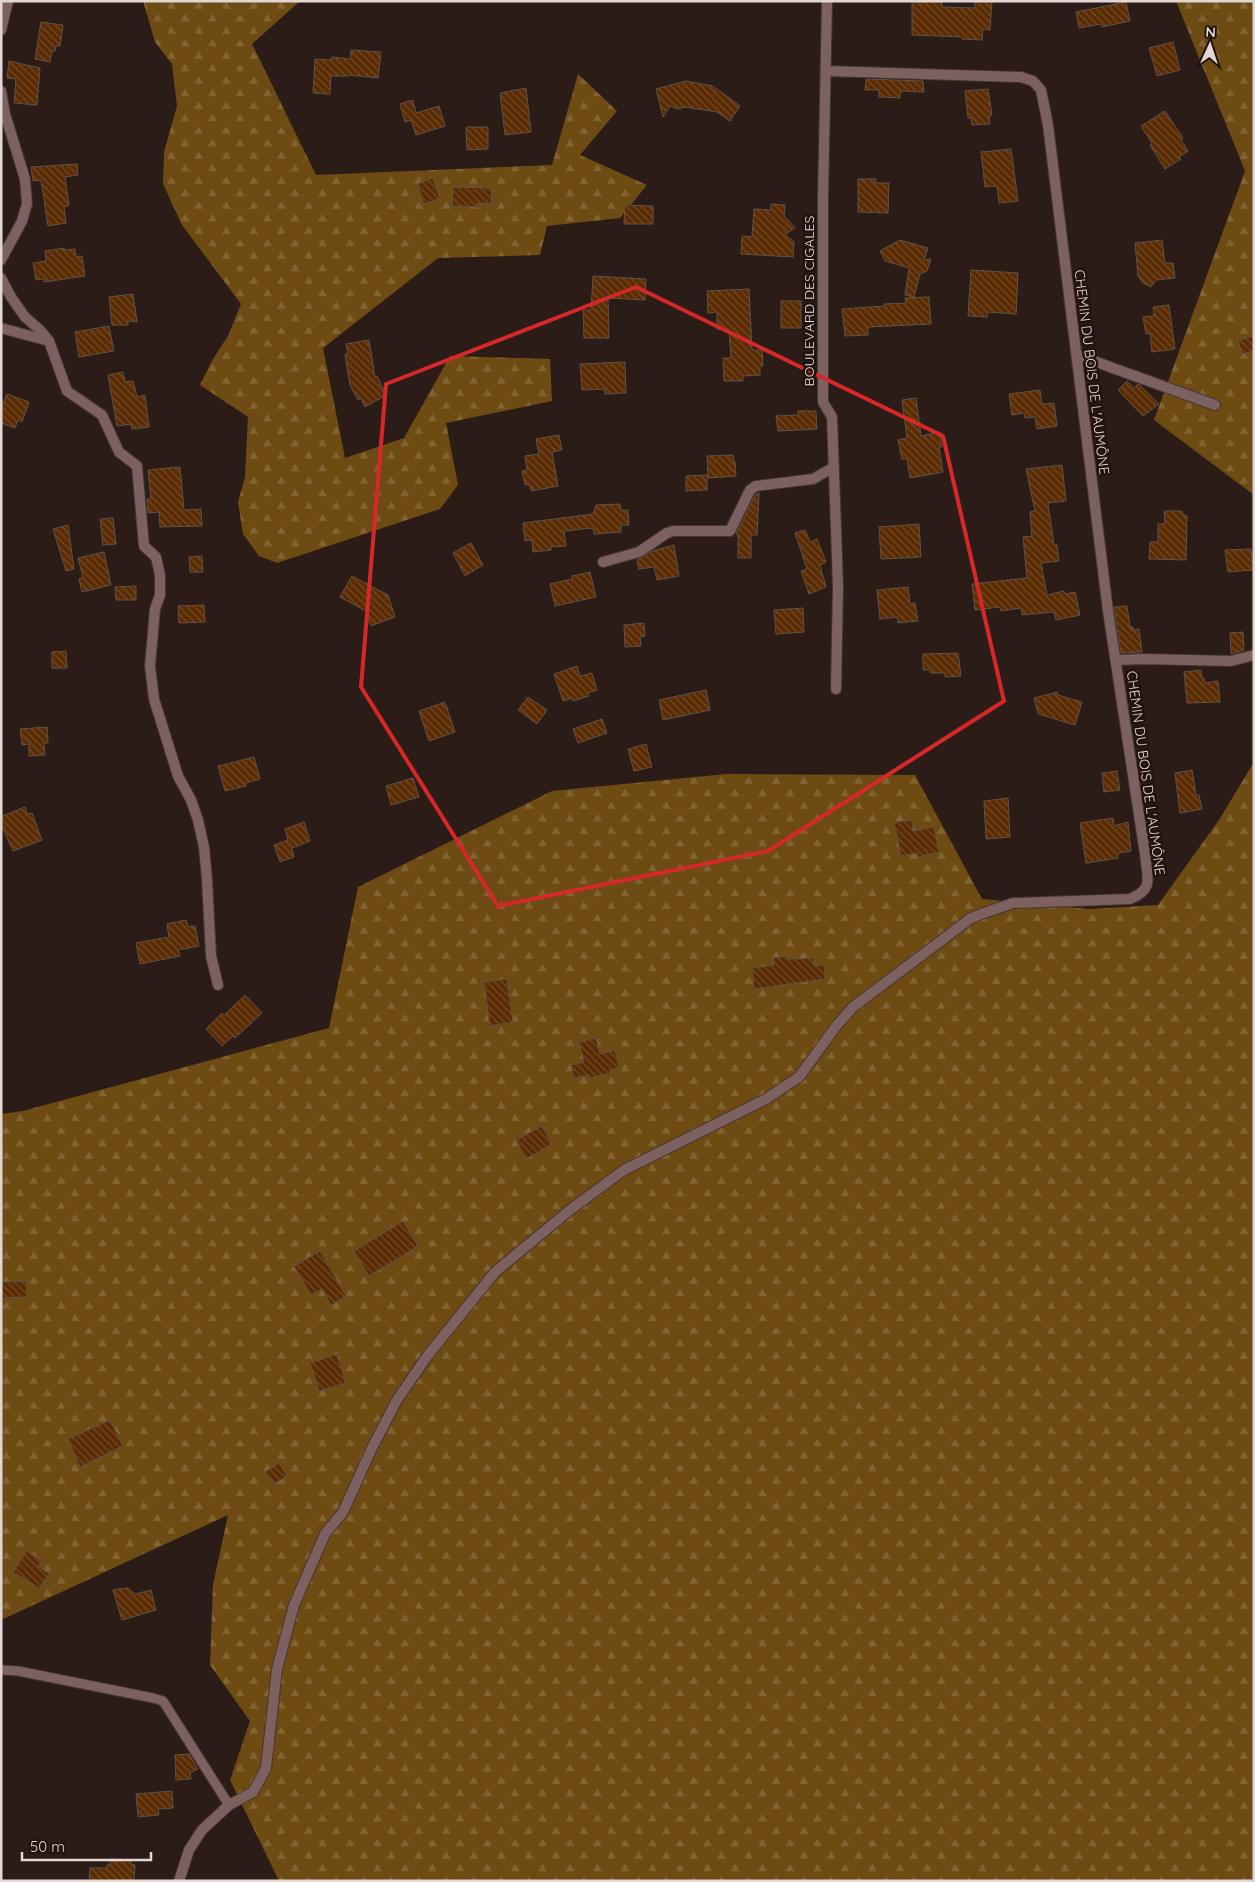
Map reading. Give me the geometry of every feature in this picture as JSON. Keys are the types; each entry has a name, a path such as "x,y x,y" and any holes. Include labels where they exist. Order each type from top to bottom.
{"street":[{"path":"1,30 8,1"},
{"name":"BOULEVARD DES CIGALES","path":"827,1 823,196 824,402 832,417 838,586 836,690"},
{"name":"CHEMIN DU BOIS DE L'AUMÔNE","path":"179,1881 189,1850 202,1830 229,1805 253,1792 266,1768 277,1669 294,1606 325,1534 344,1512 372,1448 397,1400 428,1355 495,1272 570,1210 624,1170 766,1099 799,1077 837,1025 853,1007 971,918 1013,903 1130,900 1146,890 1148,884 1108,611 1048,125 1041,90 1033,81 1021,76 826,72"},
{"path":"1,91 25,179 27,204 22,221 1,260"},
{"path":"1,278 25,317 49,341 67,391 102,415 119,452 137,466 144,546 156,557 160,576 160,595 155,609 150,666 154,699 178,776 198,820 204,848 211,956 218,985"},
{"path":"1,328 49,341"},
{"path":"1076,355 1215,405"},
{"path":"603,562 639,552 667,533 674,531 730,531 750,490 756,486 813,479 834,467"},
{"path":"1116,660 1232,661 1254,655"}],"lane":[{"path":"1,1670 18,1671 164,1701 229,1805"}],"highlighted area":[{"path":"636,287 943,436 1004,701 768,851 498,906 361,687 386,384"}],"green space":[{"path":"143,1 300,1 252,44 316,175 552,165 578,74 617,111 580,155 647,185 620,218 547,226 540,255 438,258 323,348 345,458 404,438 450,356 550,359 552,401 446,423 458,485 440,509 277,563 259,556 243,534 238,502 245,477 248,417 200,385 213,359 228,336 241,304 182,225 163,184 164,152 177,106 172,64 155,42"},
{"path":"1176,1 1254,1 1254,495 1154,420 1245,171"},
{"path":"1254,762 1254,1881 279,1881 230,1780 250,1721 210,1665 213,1585 228,1515 1,1620 1,1114 23,1111 329,1028 358,887 552,791 726,774 915,775 982,899 1089,909 1158,905 1219,820"}],"building":[{"path":"912,1 942,2 942,7 975,8 975,1 992,1 990,30 983,29 982,40 962,39 962,37 912,35"},
{"path":"1126,2 1130,21 1102,27 1101,24 1079,28 1076,12"},
{"path":"41,22 63,25 60,46 56,46 55,51 52,51 50,62 35,59"},
{"path":"1173,42 1180,70 1157,76 1149,48"},
{"path":"351,50 381,52 378,78 349,75 331,76 330,94 313,93 315,59 332,60 332,57 350,59"},
{"path":"9,61 40,68 37,105 14,103 16,79 7,78"},
{"path":"866,79 923,81 924,92 901,91 900,98 879,97 879,90 865,90"},
{"path":"686,81 713,86 740,106 730,121 717,112 685,107 677,109 670,106 663,117 656,89"},
{"path":"526,88 531,132 505,135 500,93"},
{"path":"988,89 992,115 989,116 990,124 972,125 971,118 968,118 965,91"},
{"path":"413,100 416,113 439,106 445,126 416,135 411,120 405,122 400,104"},
{"path":"1165,111 1183,138 1181,140 1188,151 1179,157 1181,159 1165,169 1141,126"},
{"path":"466,127 488,127 488,149 467,150"},
{"path":"1011,149 1018,201 999,203 997,186 985,187 981,152"},
{"path":"77,164 78,175 65,177 69,205 64,207 66,223 48,226 41,180 33,181 31,167"},
{"path":"433,178 440,198 424,204 417,184"},
{"path":"858,179 876,179 875,183 889,183 888,213 858,212"},
{"path":"453,187 492,188 491,204 477,203 477,207 452,206"},
{"path":"771,204 785,205 784,216 795,228 785,234 794,242 793,257 741,254 742,236 752,237 754,209 771,210"},
{"path":"625,205 653,206 653,224 624,224"},
{"path":"900,240 928,248 924,260 931,259 927,271 920,274 914,297 905,295 909,268 885,261 880,251"},
{"path":"1162,240 1165,263 1173,263 1175,278 1156,280 1151,287 1143,283 1138,276 1135,243"},
{"path":"64,248 64,250 75,249 76,257 82,256 85,276 44,282 44,279 36,280 33,263 46,261 45,251"},
{"path":"971,270 1018,273 1016,314 988,312 987,317 968,316"},
{"path":"593,276 646,279 645,300 608,298 609,338 584,338 583,310 591,310"},
{"path":"749,289 752,350 762,350 763,366 760,366 760,375 743,376 743,381 724,381 723,358 731,358 729,329 717,329 717,312 708,313 707,291"},
{"path":"133,294 137,322 128,321 128,325 112,325 109,297"},
{"path":"929,297 931,324 868,327 868,335 845,336 842,309 885,306 884,304 906,303 905,298"},
{"path":"781,301 801,301 801,328 781,328"},
{"path":"1169,305 1175,349 1152,352 1150,333 1146,334 1143,317 1154,316 1153,307"},
{"path":"109,326 114,351 79,357 75,332"},
{"path":"1254,336 1254,351 1242,354 1238,340"},
{"path":"369,340 375,377 377,376 386,395 365,407 361,398 358,400 350,385 345,354 348,354 346,344"},
{"path":"625,362 626,393 605,394 604,389 582,390 580,364"},
{"path":"123,372 125,382 133,381 137,397 145,395 149,427 132,429 131,424 117,426 108,375"},
{"path":"1127,381 1134,388 1138,384 1140,385 1159,404 1143,416 1118,390"},
{"path":"1040,390 1042,404 1054,403 1057,426 1037,429 1035,417 1025,418 1024,413 1012,415 1009,394"},
{"path":"7,394 29,402 22,422 18,420 15,428 1,423 1,409"},
{"path":"916,398 921,436 939,432 943,472 910,478 907,459 902,459 898,440 907,438 902,400"},
{"path":"798,411 816,411 817,429 778,431 776,416 798,415"},
{"path":"559,435 562,450 552,452 558,486 531,491 529,484 525,485 522,471 527,470 525,456 539,454 536,439"},
{"path":"733,455 736,476 708,478 707,456"},
{"path":"1062,465 1066,501 1048,503 1054,545 1057,545 1059,561 1041,563 1047,595 1064,591 1065,594 1075,592 1080,615 1056,620 1054,612 1022,615 1021,608 1001,611 1000,607 975,610 972,584 1027,578 1023,537 1032,536 1030,512 1035,511 1026,469"},
{"path":"180,467 184,510 201,509 202,526 160,527 159,512 148,513 147,499 151,499 148,470"},
{"path":"707,475 707,490 686,491 686,476"},
{"path":"759,493 757,535 751,535 751,558 738,558 738,534 736,534 755,495"},
{"path":"620,504 621,510 628,510 629,525 621,525 621,532 594,534 593,528 564,531 566,546 551,547 551,550 533,552 532,540 525,541 523,523 593,514 596,505"},
{"path":"1164,511 1182,511 1183,515 1187,516 1186,560 1149,559 1150,542 1158,542 1158,524 1165,524"},
{"path":"113,518 116,544 103,545 100,519"},
{"path":"919,524 921,557 881,559 879,527"},
{"path":"68,525 74,569 66,571 53,529"},
{"path":"805,530 810,542 817,539 826,562 820,565 826,587 809,594 801,571 807,569 795,533"},
{"path":"471,543 483,565 465,576 453,553"},
{"path":"674,545 679,576 657,580 654,567 639,569 637,560 652,551"},
{"path":"1251,549 1253,570 1228,572 1225,550"},
{"path":"104,552 111,585 82,592 79,579 83,577 78,558"},
{"path":"202,556 203,572 190,572 189,557"},
{"path":"590,572 596,597 555,606 550,584 572,579 572,576"},
{"path":"352,576 388,595 395,617 371,626 366,611 340,597"},
{"path":"136,586 136,600 116,600 115,587"},
{"path":"908,587 910,604 915,603 918,621 898,623 897,617 880,619 877,590"},
{"path":"204,605 205,622 179,623 178,606"},
{"path":"1127,606 1130,627 1133,627 1133,630 1139,629 1142,652 1121,653 1114,607"},
{"path":"803,608 804,632 776,634 774,610"},
{"path":"644,623 645,636 640,637 641,646 625,647 624,625"},
{"path":"1243,632 1244,650 1231,654 1230,633"},
{"path":"66,651 67,668 52,668 52,652"},
{"path":"958,653 961,676 945,677 945,673 930,673 930,670 923,670 923,654"},
{"path":"577,666 580,676 592,673 597,690 588,693 589,696 573,701 572,698 563,701 554,674"},
{"path":"1201,670 1205,683 1218,681 1220,702 1187,703 1184,672"},
{"path":"706,690 710,710 663,720 659,700"},
{"path":"1057,692 1058,695 1082,702 1075,725 1038,714 1034,698"},
{"path":"528,697 547,710 537,724 518,710"},
{"path":"445,702 455,732 429,741 419,711"},
{"path":"602,719 607,733 578,743 573,729"},
{"path":"47,727 48,743 44,743 45,755 29,756 29,744 22,745 20,729"},
{"path":"646,744 652,767 634,771 628,749"},
{"path":"254,757 260,779 246,783 246,786 225,791 218,766"},
{"path":"1192,770 1196,795 1199,795 1202,809 1180,813 1175,773"},
{"path":"1117,771 1120,790 1104,792 1102,773"},
{"path":"413,778 419,797 391,805 386,786"},
{"path":"1008,798 1010,837 986,839 984,801"},
{"path":"25,807 27,814 32,813 42,840 13,851 1,824 2,816"},
{"path":"1113,818 1114,826 1128,822 1131,851 1118,853 1118,858 1086,863 1080,823"},
{"path":"912,820 913,831 934,827 939,852 918,857 917,853 901,856 894,822"},
{"path":"304,822 310,841 292,848 294,857 280,862 274,845 288,840 285,829"},
{"path":"186,920 188,927 195,926 199,946 178,950 180,956 140,964 136,943 169,937 167,924"},
{"path":"787,956 788,959 813,958 814,966 824,965 825,979 754,989 752,968 774,965 773,958"},
{"path":"507,979 513,1022 490,1026 484,982"},
{"path":"245,995 262,1013 235,1038 233,1036 222,1046 206,1029 222,1013 224,1015"},
{"path":"596,1038 600,1054 615,1050 619,1068 610,1070 611,1073 590,1078 589,1075 574,1078 571,1065 584,1062 579,1042"},
{"path":"542,1126 552,1144 526,1159 516,1140"},
{"path":"403,1221 418,1246 369,1276 354,1251"},
{"path":"320,1251 346,1296 331,1305 322,1289 311,1295 294,1266"},
{"path":"26,1281 27,1297 1,1298 1,1282"},
{"path":"337,1354 346,1383 319,1391 310,1363"},
{"path":"110,1420 123,1446 80,1467 68,1439"},
{"path":"279,1463 287,1476 274,1484 265,1472"},
{"path":"27,1551 42,1561 38,1566 49,1574 39,1588 13,1572"},
{"path":"128,1588 135,1594 151,1590 156,1610 122,1620 113,1590"},
{"path":"189,1754 198,1769 190,1773 191,1779 176,1780 175,1755"},
{"path":"172,1791 173,1808 158,1809 159,1815 138,1817 136,1794"},
{"path":"110,1859 131,1860 131,1864 135,1865 134,1880 89,1881 90,1868 107,1868 107,1865 110,1864"}]}
